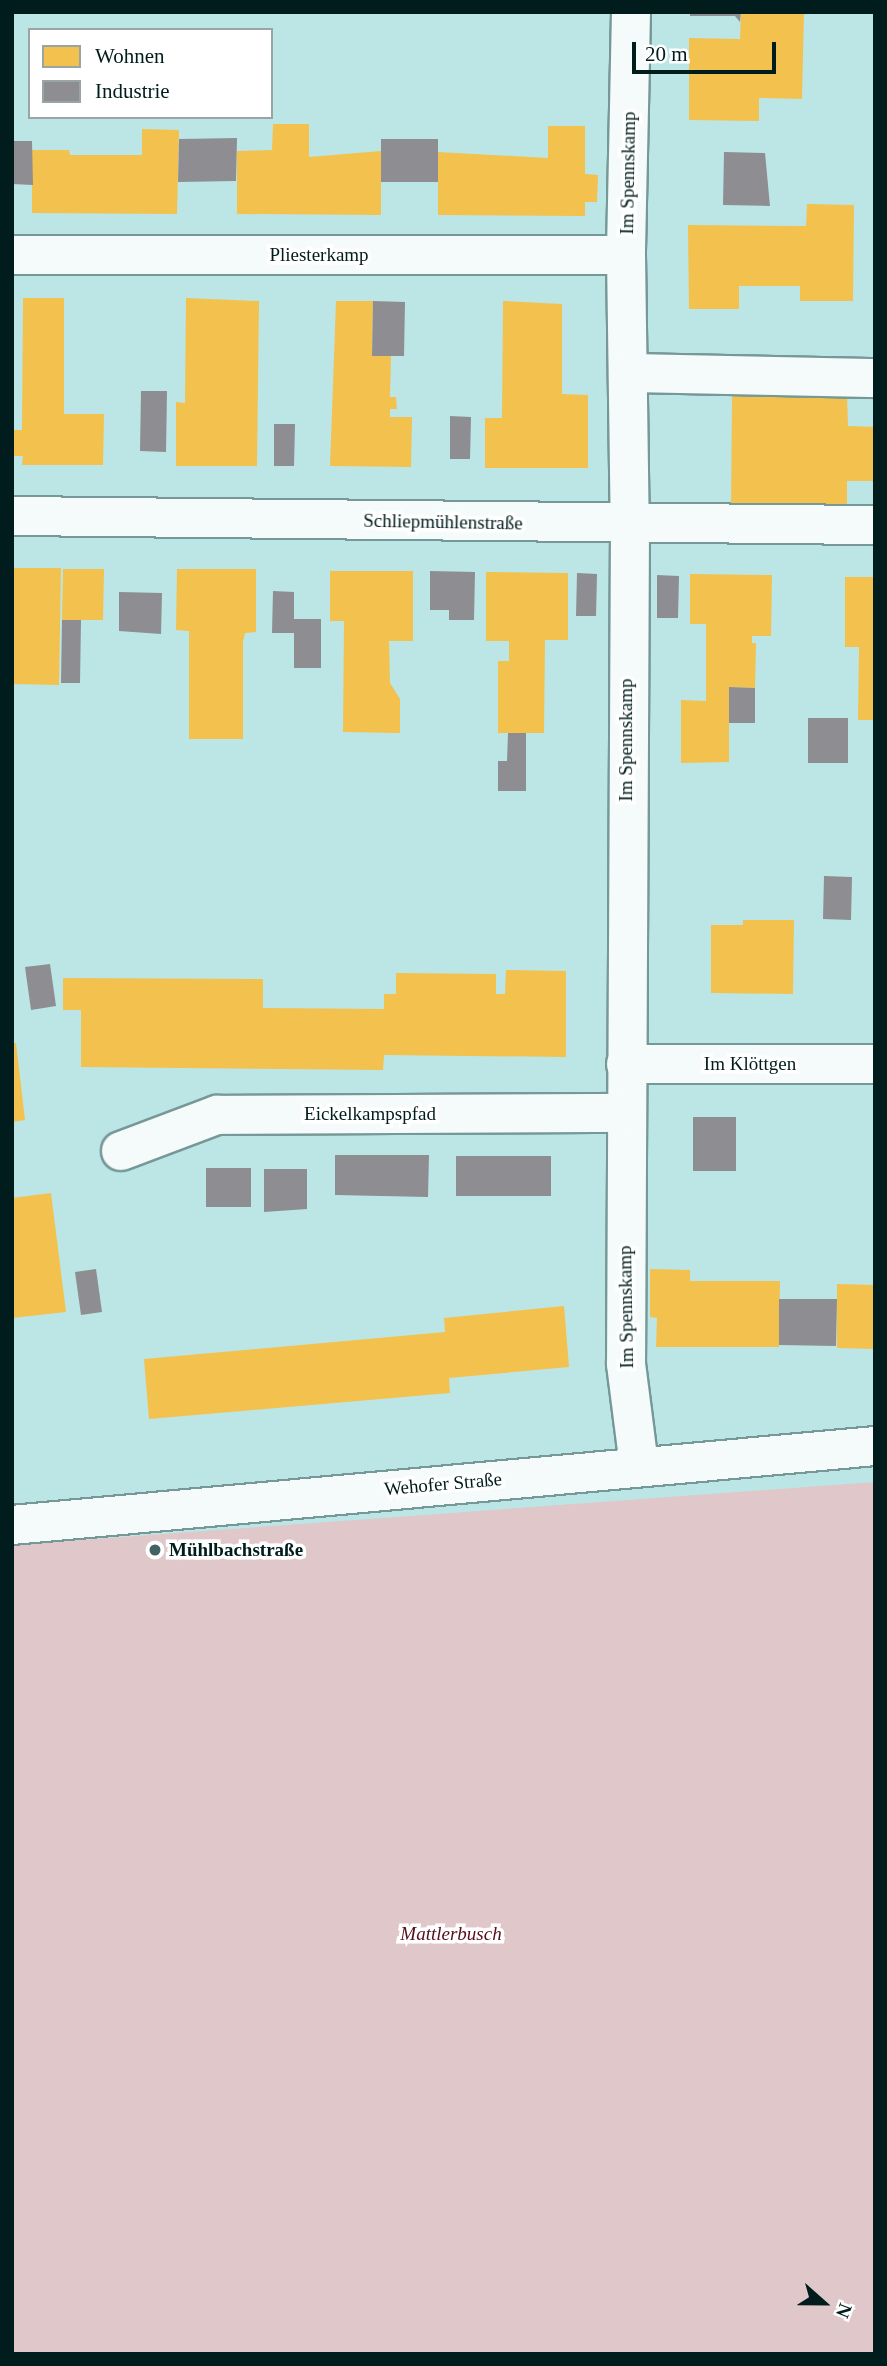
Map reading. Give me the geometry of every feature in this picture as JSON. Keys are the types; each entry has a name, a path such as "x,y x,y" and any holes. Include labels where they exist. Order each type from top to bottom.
{"street":[{"name":"Im Spennskamp","path":"631,12 626,255 630,524 625,1113 626,1364 639,1466"},
{"name":"Pliesterkamp","path":"12,255 626,255"},
{"path":"628,373 875,378"},
{"name":"Schliepmühlenstraße","path":"12,516 875,525"},
{"name":"Im Klöttgen","path":"626,1064 875,1064"},
{"name":"Eickelkampspfad","path":"121,1151 217,1115 625,1113"},
{"name":"Wehofer Straße","path":"12,1525 875,1446"}],"green space":[{"name":"Mattlerbusch","path":"875,1482 875,2354 12,2354 12,1545"}],"building: Wohnen":[{"path":"741,12 804,12 802,99 759,98 759,121 689,120 689,38 740,39"},
{"path":"273,124 309,124 309,157 381,151 381,215 237,214 237,151 272,150"},
{"path":"548,126 585,126 585,174 598,175 597,202 585,202 585,216 438,215 438,152 548,158"},
{"path":"142,129 179,130 177,214 32,213 32,150 69,150 70,155 142,155"},
{"path":"807,204 854,205 853,301 800,301 800,286 739,286 739,309 689,309 688,225 806,226"},
{"path":"23,298 64,298 64,414 104,414 103,465 22,465 23,456 12,456 12,430 22,430"},
{"path":"186,298 259,301 257,466 176,466 176,402 185,403"},
{"path":"336,301 373,301 372,356 391,356 390,397 396,397 397,409 390,409 390,417 412,417 411,467 330,466"},
{"path":"503,301 562,304 562,394 588,395 588,468 485,468 485,418 502,418"},
{"path":"732,395 847,396 848,426 875,427 875,481 847,481 847,511 731,511"},
{"path":"12,568 61,568 59,685 12,684"},
{"path":"63,569 104,569 103,620 62,620"},
{"path":"177,569 256,569 256,632 245,633 243,642 243,739 189,739 189,631 176,630"},
{"path":"330,571 413,571 413,641 389,641 390,683 400,699 400,733 343,732 344,621 330,621"},
{"path":"486,572 568,573 568,640 545,640 544,733 498,733 498,661 509,661 509,641 486,641"},
{"path":"690,574 772,575 771,636 752,636 752,643 756,643 755,688 729,687 729,762 681,763 681,700 706,701 706,624 690,624"},
{"path":"845,577 875,577 875,720 858,720 859,647 845,647"},
{"path":"743,920 794,920 793,994 711,993 711,925 743,925"},
{"path":"506,970 566,971 566,1057 384,1055 383,1070 81,1067 81,1010 63,1010 63,978 263,979 263,1008 384,1009 384,994 396,994 396,973 496,974 496,994 505,994"},
{"path":"12,1043 16,1043 25,1120 12,1122"},
{"path":"51,1193 66,1312 12,1318 12,1198"},
{"path":"650,1269 690,1270 690,1281 780,1281 779,1347 656,1347 657,1318 650,1317"},
{"path":"837,1284 875,1285 875,1349 837,1348"},
{"path":"564,1306 569,1367 449,1378 450,1393 149,1419 144,1359 445,1332 444,1318"}],"building: Industrie":[{"path":"690,12 741,12 740,22 735,16 690,16"},
{"path":"237,138 236,181 178,182 179,139"},
{"path":"381,139 438,139 438,182 381,182"},
{"path":"12,141 32,141 33,185 12,184"},
{"path":"724,152 765,153 770,206 723,205"},
{"path":"373,301 405,302 404,356 372,356"},
{"path":"141,391 167,391 166,452 140,451"},
{"path":"450,416 471,417 470,459 450,459"},
{"path":"274,424 295,424 294,466 274,466"},
{"path":"430,571 475,572 474,620 449,620 449,610 430,610"},
{"path":"577,573 597,574 596,616 576,616"},
{"path":"657,575 679,576 678,618 657,618"},
{"path":"273,591 294,592 294,619 321,619 321,668 294,668 294,633 272,633"},
{"path":"119,592 162,593 161,634 119,631"},
{"path":"62,620 81,620 80,683 61,683"},
{"path":"729,687 755,688 755,723 729,723"},
{"path":"808,718 848,718 848,763 808,763"},
{"path":"508,733 526,733 526,791 498,791 498,761 507,761"},
{"path":"824,876 852,877 851,920 823,919"},
{"path":"50,964 56,1006 31,1010 25,967"},
{"path":"693,1117 736,1117 736,1171 693,1171"},
{"path":"335,1155 429,1155 428,1197 335,1195"},
{"path":"456,1156 551,1156 551,1196 456,1196"},
{"path":"206,1168 251,1168 251,1207 206,1207"},
{"path":"264,1169 307,1169 307,1209 264,1212"},
{"path":"96,1269 102,1312 81,1315 75,1272"},
{"path":"779,1299 837,1299 836,1346 779,1345"}],"place":[{"name":"Mühlbachstraße","path":"155,1550"}]}
